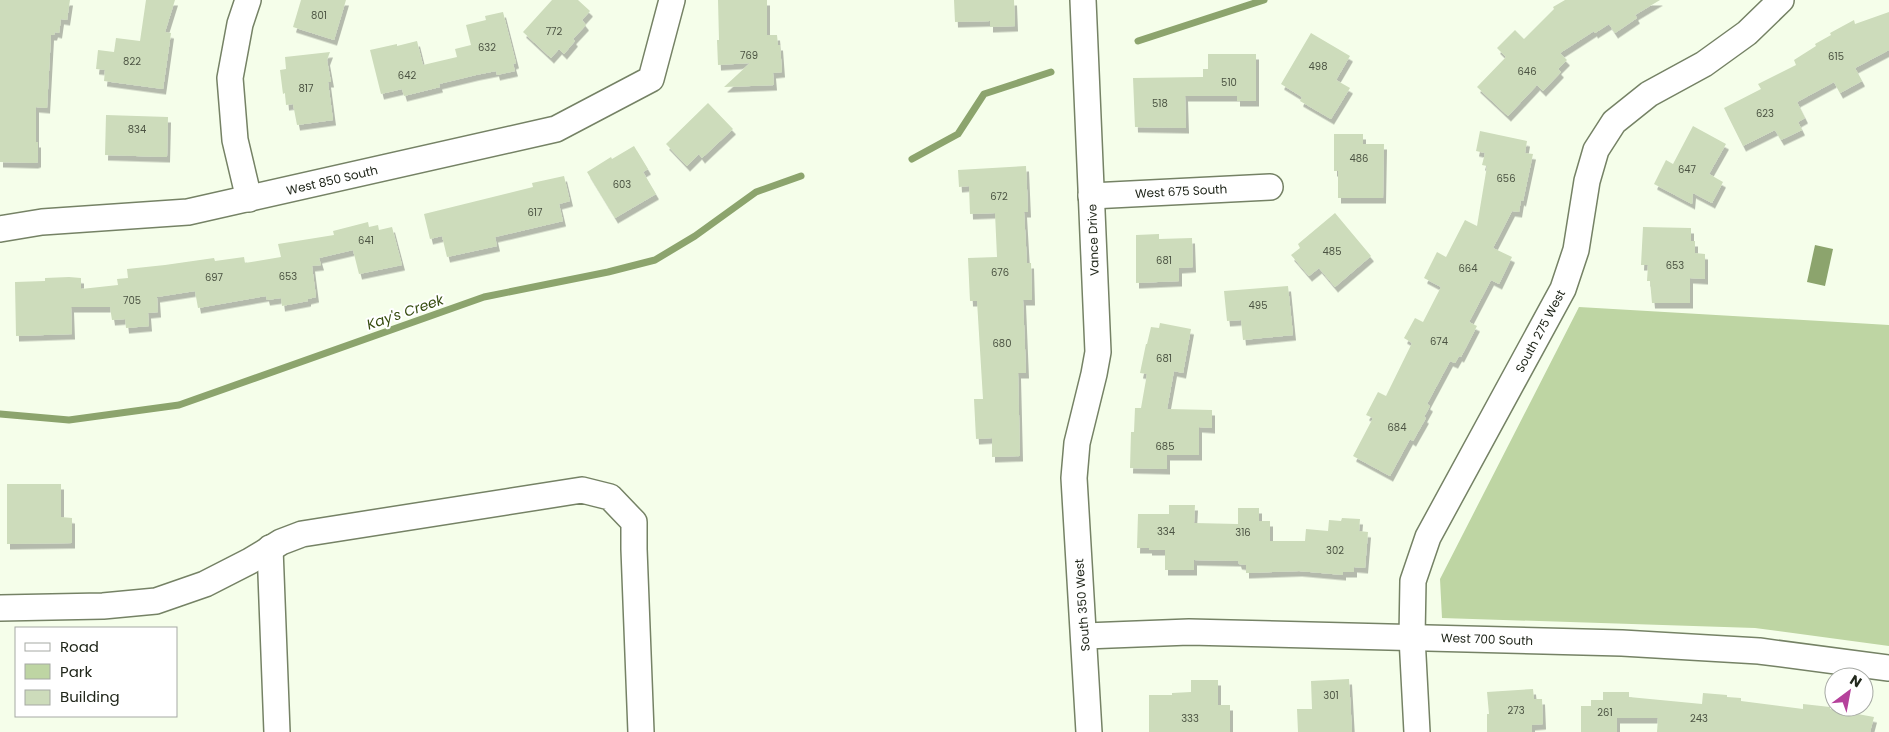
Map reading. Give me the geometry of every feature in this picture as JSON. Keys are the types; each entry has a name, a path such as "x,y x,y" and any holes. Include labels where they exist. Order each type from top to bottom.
{"street":[{"path":"248,0 240,24 230,78 235,140 249,199"},
{"name":"West 850 South","path":"0,229 42,222 188,212 556,129 650,79 672,0"},
{"name":"Vance Drive","path":"1074,478 1077,442 1098,352 1083,0"},
{"name":"South 275 West","path":"1417,732 1412,637 1413,580 1428,537 1563,289 1576,250 1587,180 1596,150 1614,122 1649,94 1704,64 1747,33 1781,0"},
{"name":"West 675 South","path":"1091,196 1270,187"},
{"name":"South 350 West","path":"1074,478 1085,636 1089,732"},
{"path":"0,608 103,606 156,601 205,584 281,542 302,534 582,490 610,497 634,522 641,732"},
{"path":"270,548 277,732"},
{"name":"West 700 South","path":"1085,636 1189,632 1622,644 1759,651 1889,668"}],"green space":[{"path":"1579,307 1889,325 1889,646 1755,628 1442,618 1440,579"}],"shaded area":[{"path":"1815,245 1833,249 1825,286 1807,282"}],"building":[{"path":"0,0 70,0 67,20 61,19 59,33 55,32 54,35 51,35 47,108 36,107 38,162 35,163 0,162"},
{"path":"146,0 175,0 165,32 171,33 163,89 104,81 105,70 96,69 98,50 114,52 116,38 140,41"},
{"path":"301,0 346,0 334,40 293,27"},
{"path":"552,0 578,0 590,11 582,20 586,25 573,39 575,41 564,54 559,49 551,58 523,32"},
{"path":"718,0 767,0 767,35 777,35 778,45 780,45 782,72 773,73 774,85 724,87 750,63 718,65"},
{"path":"954,0 1014,0 1015,26 990,27 990,21 955,22"},
{"path":"1565,0 1660,0 1635,15 1637,18 1615,33 1609,24 1595,33 1594,31 1560,53 1567,60 1558,69 1561,72 1543,91 1537,85 1508,116 1477,87 1506,57 1497,48 1515,30 1524,39 1554,9 1553,7"},
{"path":"503,12 516,63 513,64 515,71 497,75 496,71 476,75 439,84 440,87 404,96 402,89 381,94 370,50 417,41 423,65 457,57 455,49 471,45 466,25 486,20 485,16"},
{"path":"1889,12 1889,50 1855,68 1862,81 1840,93 1834,82 1797,102 1805,118 1798,122 1802,130 1781,140 1775,130 1743,146 1724,108 1761,89 1758,84 1796,65 1794,60 1816,46 1815,44 1831,35 1830,33 1854,20 1855,24"},
{"path":"1311,33 1350,56 1336,80 1350,88 1331,119 1300,101 1302,97 1281,84"},
{"path":"330,52 327,60 331,82 328,82 333,120 297,125 293,104 286,105 285,93 283,94 280,70 286,69 285,57"},
{"path":"1208,54 1256,54 1256,101 1237,101 1237,96 1185,96 1186,128 1135,127 1133,78 1203,77 1203,69 1208,69"},
{"path":"708,103 733,129 702,158 699,154 687,166 666,144"},
{"path":"106,115 168,117 167,157 105,155"},
{"path":"1693,126 1726,144 1709,174 1723,182 1712,203 1693,193 1692,204 1654,184 1666,160 1673,164"},
{"path":"1480,131 1527,141 1525,153 1533,154 1519,212 1512,211 1493,248 1512,257 1499,284 1491,280 1469,322 1477,326 1461,357 1459,356 1455,363 1450,361 1427,404 1430,406 1424,417 1426,418 1413,441 1410,439 1390,476 1353,456 1373,418 1366,415 1378,392 1386,396 1412,343 1404,338 1415,318 1423,322 1441,287 1424,278 1437,252 1446,257 1465,220 1477,226 1487,166 1482,165 1485,153 1476,151"},
{"path":"1334,134 1363,134 1363,144 1384,144 1383,198 1338,198 1338,171 1334,171"},
{"path":"634,146 648,169 643,172 656,194 615,218 587,172 611,157 612,159"},
{"path":"1026,166 1028,212 1024,212 1027,263 1031,263 1032,300 1023,300 1026,373 1018,373 1020,456 992,457 992,438 976,439 974,399 983,399 977,301 970,301 968,258 997,257 995,213 970,214 969,186 959,187 958,170"},
{"path":"564,176 570,201 559,204 563,221 495,237 497,246 447,257 442,236 430,239 424,214 533,187 532,183"},
{"path":"1335,213 1371,256 1335,287 1319,268 1309,276 1291,255 1300,248 1298,244"},
{"path":"368,222 369,227 378,225 379,230 392,227 402,265 359,274 353,250 319,258 321,265 312,266 316,297 308,299 308,301 282,306 281,298 267,300 266,296 198,308 195,291 157,297 158,312 148,313 149,326 126,328 125,319 112,320 110,307 71,307 72,334 16,336 15,282 45,281 45,278 69,277 81,278 81,289 118,285 117,279 128,278 127,269 214,258 215,261 244,257 245,263 281,257 278,244 334,235 333,231"},
{"path":"1643,227 1691,228 1691,241 1695,241 1695,253 1705,254 1705,279 1690,278 1690,303 1652,303 1650,281 1647,281 1648,265 1641,265"},
{"path":"1159,234 1159,239 1192,238 1193,267 1179,268 1179,281 1136,283 1136,235"},
{"path":"1288,286 1293,335 1243,340 1241,320 1227,321 1224,291"},
{"path":"1160,323 1191,329 1183,373 1174,371 1167,409 1212,410 1212,428 1199,427 1199,455 1167,455 1167,469 1130,468 1131,432 1134,432 1135,408 1141,408 1147,374 1140,373 1146,344 1151,327 1159,328"},
{"path":"7,484 61,484 61,517 72,518 72,543 7,544"},
{"path":"1169,505 1195,505 1194,523 1238,524 1238,508 1259,508 1259,521 1270,521 1270,541 1305,541 1306,529 1328,531 1329,520 1341,521 1342,518 1360,519 1359,531 1368,532 1365,568 1354,567 1354,572 1343,572 1343,575 1299,571 1246,573 1246,565 1239,564 1238,561 1194,560 1194,570 1165,570 1165,550 1137,548 1138,514 1169,514"},
{"path":"1349,679 1352,732 1298,732 1297,709 1312,709 1311,681"},
{"path":"1191,680 1218,680 1218,705 1230,705 1230,732 1149,732 1149,695 1172,695 1172,693 1191,692"},
{"path":"1533,689 1534,699 1542,699 1543,724 1532,725 1532,732 1487,732 1487,714 1489,714 1487,692"},
{"path":"1603,692 1629,692 1629,697 1702,704 1703,693 1727,695 1727,697 1741,698 1741,701 1803,709 1803,704 1824,706 1824,717 1874,717 1870,732 1657,732 1658,718 1617,718 1617,732 1581,732 1581,706 1591,706 1591,700 1603,700"}],"waterway":[{"name":"Kay's Creek","path":"1138,41 1264,0"},
{"name":"Kay's Creek","path":"912,159 958,134 984,94 1051,72"},
{"name":"Kay's Creek","path":"0,414 69,420 179,405 484,297 608,272 655,260 695,236 756,192 801,176"}]}
